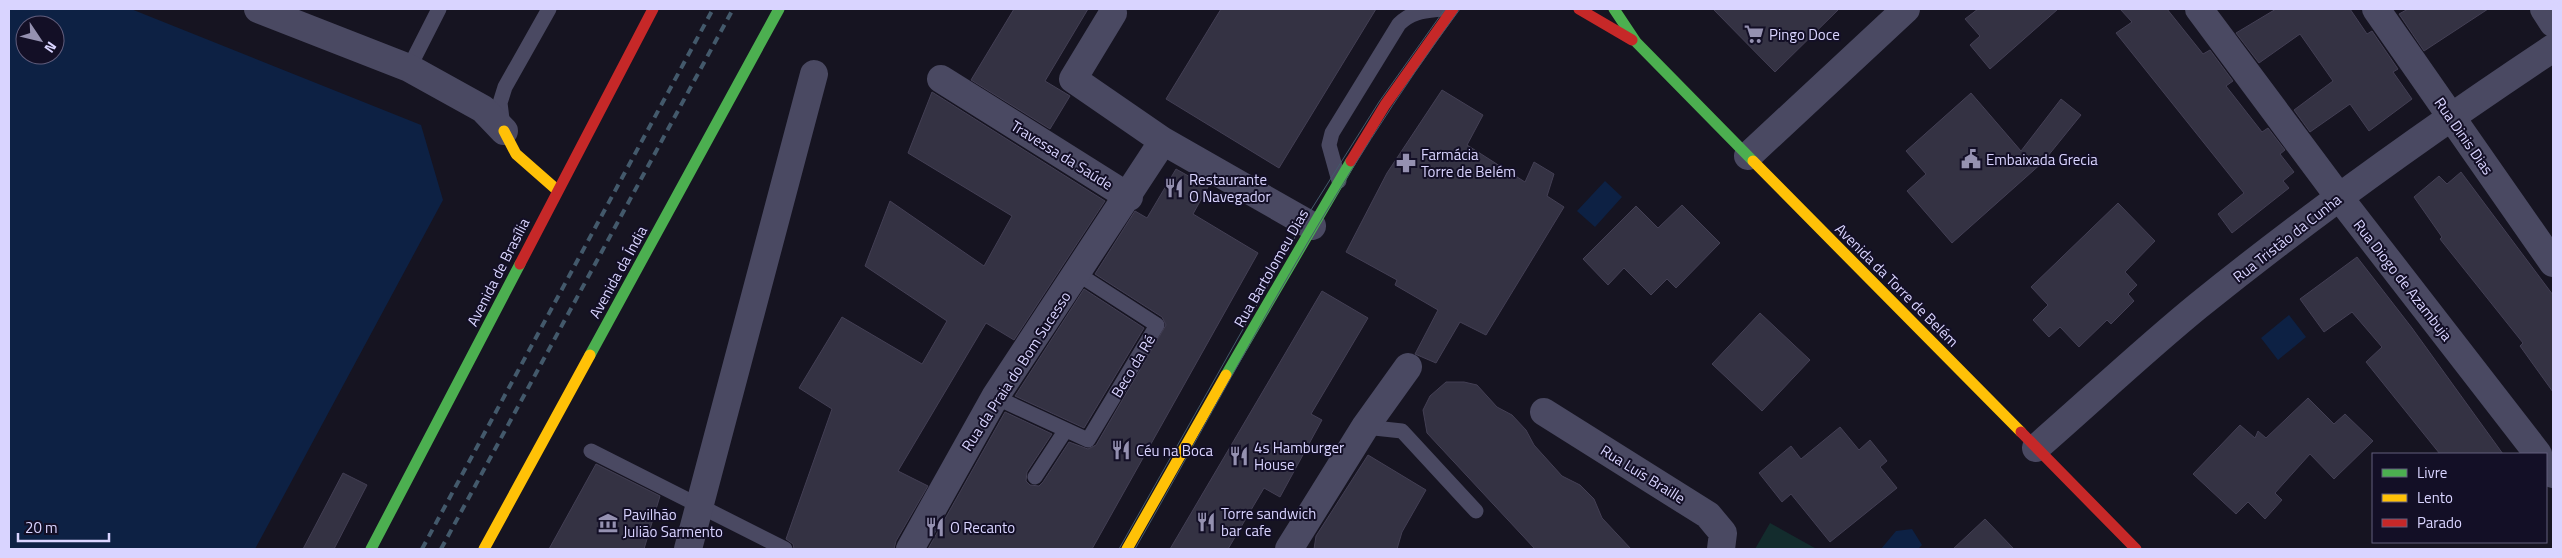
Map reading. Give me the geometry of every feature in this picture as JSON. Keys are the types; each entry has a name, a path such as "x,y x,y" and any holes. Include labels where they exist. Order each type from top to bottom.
{"street":[{"path":"258,9 409,68 483,109 504,131 516,154 557,190"},
{"name":"Avenida de Brasília","path":"371,549 653,9"},
{"name":"Avenida da Índia","path":"484,549 779,9"},
{"name":"Rua Bartolomeu Dias","path":"1127,549 1339,181 1385,105 1453,9"},
{"name":"Avenida da Torre de Belém","path":"1580,9 1636,42"},
{"name":"Avenida da Torre de Belém","path":"1614,9 1636,42 2136,549"},
{"path":"1748,156 1906,9"},
{"name":"Rua Diogo de Azambuja","path":"2198,9 2339,197 2537,453"},
{"name":"Rua Dinis Dias","path":"2376,9 2553,263"},
{"path":"2544,9 2553,23"},
{"path":"1113,13 1073,79 1163,142 1312,226"},
{"name":"Rua Tristão da Cunha","path":"2036,448 2197,307 2339,197 2450,116 2553,48"},
{"path":"688,549 814,74"},
{"name":"Travessa da Saúde","path":"941,79 1129,197 1163,142"},
{"name":"Rua da Praia do Bom Sucesso","path":"910,549 995,397 1129,197"},
{"path":"1289,549 1365,427 1408,367"},
{"name":"Rua Luís Braille","path":"1544,412 1708,515 1723,533 1721,549"}],"lane":[{"path":"409,68 439,9"},
{"path":"504,131 500,118 500,103 505,87 549,9"},
{"path":"1339,181 1329,145 1332,133 1399,24 1407,16 1416,12 1442,9"},
{"name":"Beco da Ré","path":"995,397 1088,440 1157,324 1078,274"},
{"path":"1365,427 1402,431 1476,511"},
{"path":"1035,477 1065,430"},
{"path":"591,451 785,549"}],"green space":[{"path":"1770,523 1813,547 1817,549 1755,549"}],"water":[{"path":"9,9 131,9 421,125 443,200 255,549 9,549"},
{"path":"1605,181 1622,197 1595,227 1577,211"},
{"path":"2289,315 2306,337 2278,360 2261,338"},
{"path":"1912,529 1922,545 1918,549 1881,549 1896,531"}],"building":[{"path":"1014,9 1088,9 1045,81 1070,96 1050,129 971,80"},
{"path":"1221,9 1376,9 1279,168 1166,99"},
{"path":"1713,9 1839,9 1775,72"},
{"path":"1978,9 2058,9 1990,69 1970,45 1980,36 1965,19"},
{"path":"2120,9 2167,9 2203,54 2210,50 2233,81 2226,86 2262,132 2268,128 2285,150 2280,154 2294,172 2283,181 2289,188 2232,233 2218,214 2244,193 2116,33 2132,22"},
{"path":"2276,9 2350,9 2367,34 2372,31 2398,69 2393,72 2412,99 2369,131 2350,104 2310,132 2294,110 2333,81 2300,34 2259,63 2236,33"},
{"path":"2408,9 2488,9 2424,51 2399,14"},
{"path":"1442,90 1483,115 1467,145 1525,182 1534,162 1554,174 1547,196 1564,207 1486,335 1460,322 1436,363 1415,354 1438,310 1395,285 1397,280 1346,252 1387,173"},
{"path":"932,92 1105,201 1014,340 986,323 898,471 928,486 896,541 894,549 794,549 793,544 786,539 832,409 799,388 842,317 922,364 947,321 865,266 890,201 984,266 1012,216 908,153"},
{"name":"Embaixada Grecia","path":"1971,93 2021,151 2061,99 2081,115 2043,162 1952,243 1907,191 1926,174 1906,151"},
{"path":"1176,169 1208,187 1193,214 1258,253 1092,549 928,549 1005,412 1052,434 1027,472 1026,481 1030,485 1039,486 1043,482 1069,442 1088,449 1096,445 1166,325 1162,317 1095,274 1135,211 1147,218"},
{"path":"2461,172 2553,295 2553,392 2520,346 2523,343 2440,239 2442,237 2414,197 2439,176 2447,184"},
{"path":"2118,203 2155,241 2125,272 2137,285 2128,294 2134,301 2111,324 2107,320 2079,347 2060,327 2049,337 2033,320 2048,305 2031,287"},
{"path":"1682,205 1720,243 1676,288 1667,279 1651,295 1624,268 1608,285 1583,259 1636,206 1658,228"},
{"path":"2357,257 2412,328 2502,453 2439,453 2366,362 2382,347 2352,312 2324,332 2300,299"},
{"path":"1084,289 1144,328 1084,428 1015,396"},
{"path":"1322,291 1368,318 1311,414 1322,420 1280,497 1264,488 1228,549 1170,549"},
{"path":"1760,313 1810,360 1762,411 1712,364"},
{"path":"1446,382 1464,382 1477,385 1497,407 1512,415 1526,430 1534,445 1562,476 1580,485 1594,499 1602,518 1631,549 1535,549 1427,433 1423,410 1430,396"},
{"path":"2308,398 2334,424 2345,414 2373,441 2334,479 2310,454 2275,493 2282,500 2265,519 2248,502 2236,514 2193,474 2240,425 2255,438 2258,431 2266,438"},
{"path":"1840,427 1859,450 1870,440 1887,461 1880,467 1897,488 1830,542 1791,494 1782,502 1759,473 1791,446 1801,459"},
{"path":"1368,455 1426,490 1402,532 1397,549 1314,549 1316,536"},
{"name":"Pavilhão Julião Sarmento","path":"596,464 660,496 644,549 549,549"},
{"path":"343,473 367,485 334,549 303,549"},
{"path":"1985,519 2014,549 1953,549"}],"tram line":[{"path":"1119,549 1304,221 1379,102 1445,9"},
{"path":"1135,549 1330,206 1414,73 1460,9"}],"railway":[{"path":"422,549 713,9"},
{"path":"441,549 733,9"}],"traffic: fast":[{"path":"590,355 779,9"},
{"path":"1614,9 1636,42 1753,161"},
{"path":"1226,375 1351,161"},
{"path":"371,549 520,264"}],"traffic: slow":[{"path":"504,131 516,154 557,190"},
{"path":"1753,161 2021,432"},
{"path":"484,549 590,355"},
{"path":"1127,549 1226,375"}],"traffic: jam":[{"path":"520,264 653,9"},
{"path":"1351,161 1385,105 1453,9"},
{"path":"1579,9 1632,40"},
{"path":"2021,432 2136,549"}],"place":[{"name":"Pingo Doce","path":"1754,34"},
{"name":"Embaixada Grecia","path":"1971,159"},
{"name":"Farmácia Torre de Belém","path":"1406,163"},
{"name":"Restaurante O Navegador","path":"1174,188"},
{"name":"Céu na Boca","path":"1121,450"},
{"name":"4s Hamburger House","path":"1239,456"},
{"name":"Torre sandwich bar cafe","path":"1206,522"},
{"name":"Pavilhão Julião Sarmento","path":"608,523"},
{"name":"O Recanto","path":"935,527"}]}
